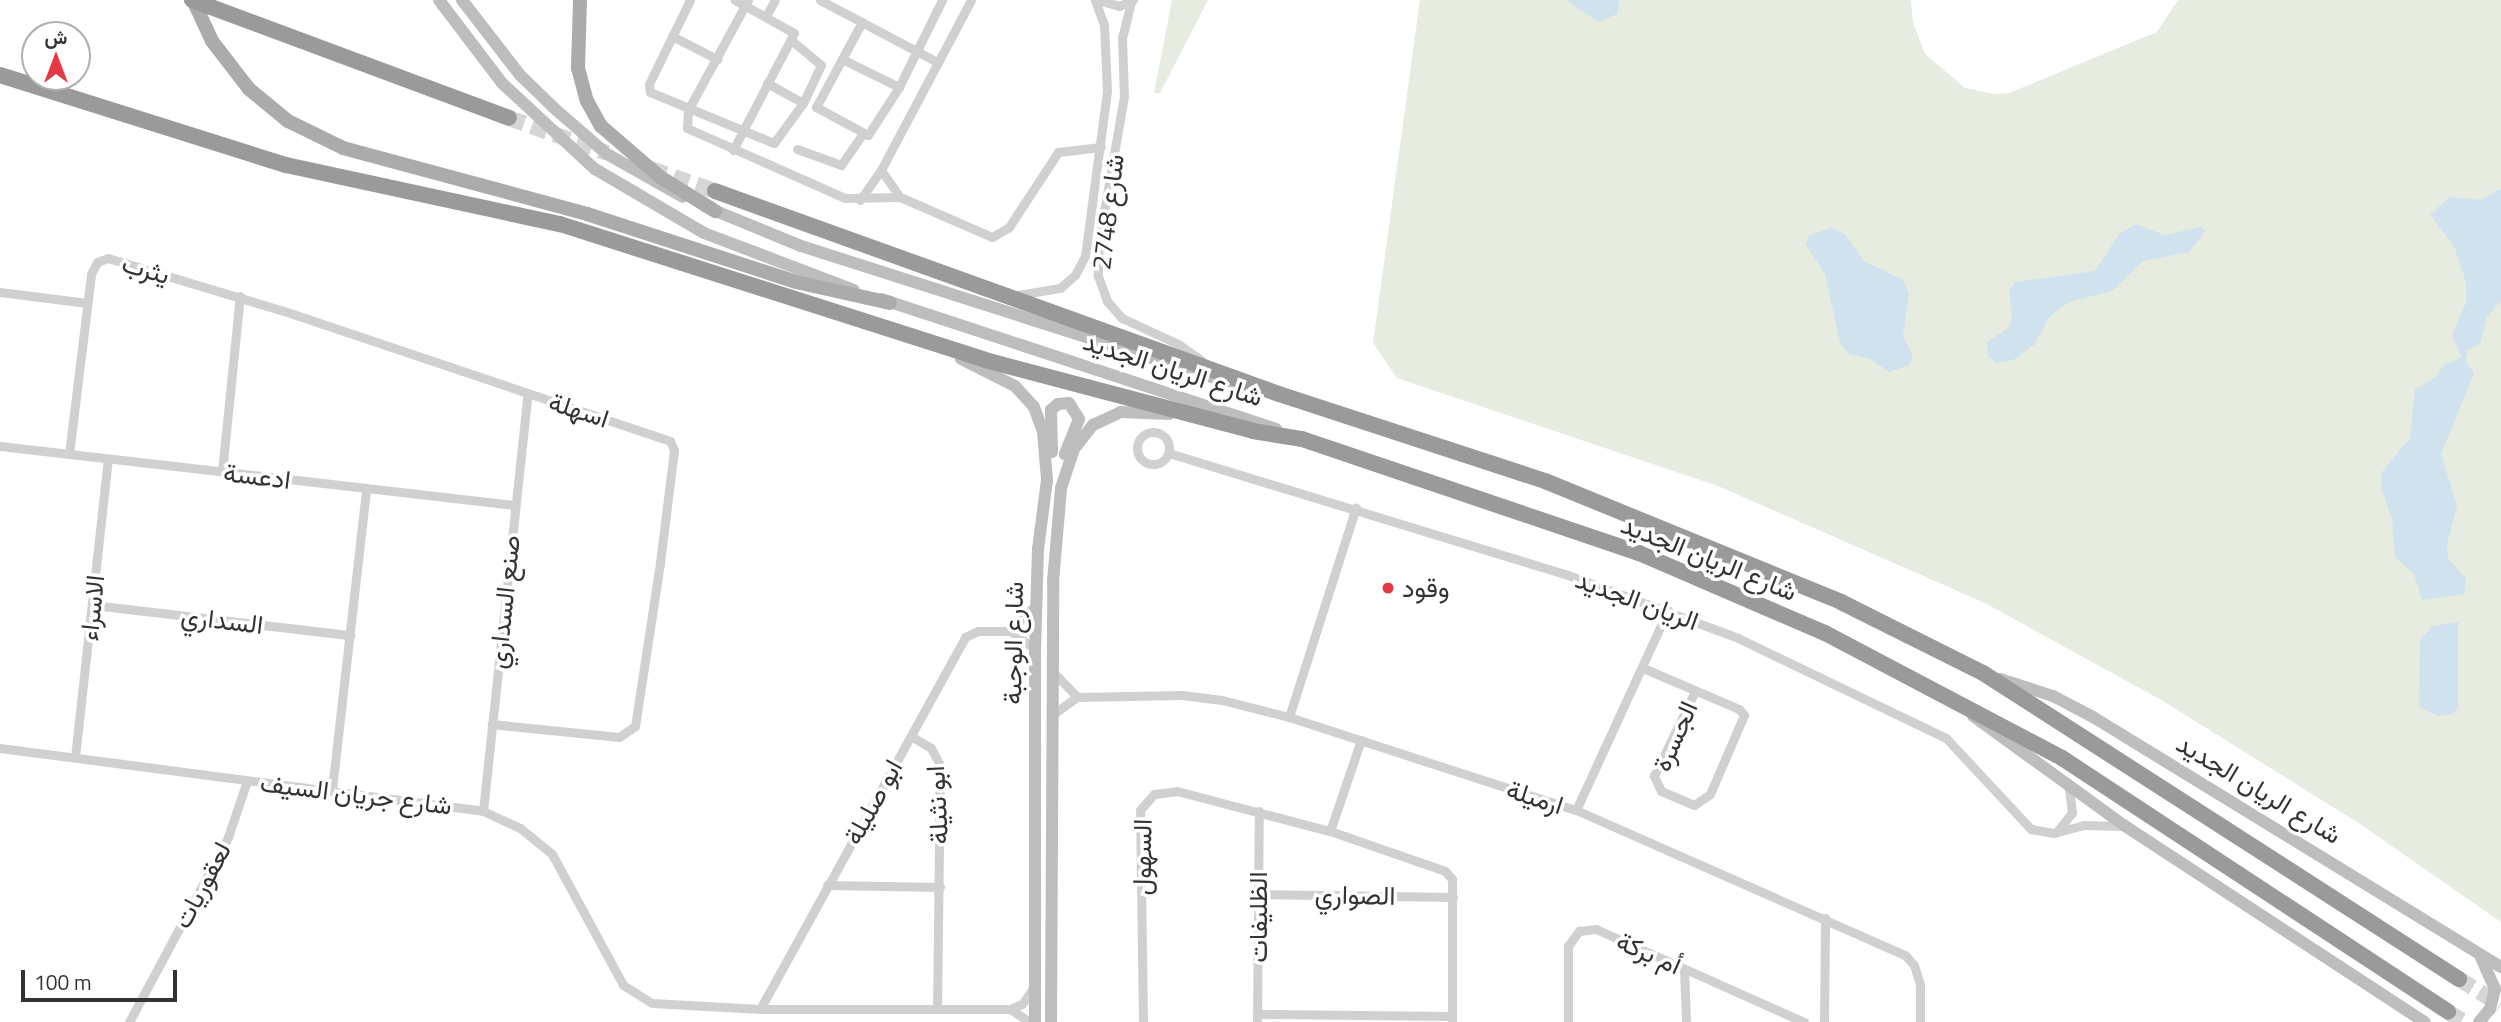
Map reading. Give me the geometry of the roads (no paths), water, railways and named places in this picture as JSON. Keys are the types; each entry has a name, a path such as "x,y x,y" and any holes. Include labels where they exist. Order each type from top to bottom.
{"highway":[{"path":"192,0 509,118"},
{"path":"0,75 286,165 560,224 915,338 1194,416 1302,439"},
{"path":"715,191 1208,365 1279,394"},
{"name":"شارع الريان الجديد","path":"1279,394 1545,481 1654,522 1841,602 1983,673 2459,979"},
{"name":"شارع الريان الجديد","path":"1302,439 1639,553 1813,627 1953,698 2144,809 2448,1012"}],"main road":[{"path":"192,0 212,41 232,69 288,121 343,148 587,214 796,282 890,303"},
{"name":"شارع الريان الجديد","path":"439,0 502,83 540,122 618,184 665,213 729,244 890,303 1302,439"},
{"name":"شارع الريان الجديد","path":"461,0 520,75 607,154 658,186 801,246 1225,384 1279,394"},
{"path":"580,0 578,68 587,101 601,126 660,177 715,211"},
{"name":"شارع الوجبة","path":"915,338 1002,377 1026,396 1040,422 1047,480 1035,649 1036,982 1032,1022"},
{"path":"1047,480 1051,410 1058,404 1069,403 1079,419 1064,459 1061,488"},
{"name":"شارع الوجبة","path":"1051,1021 1052,669 1061,488 1079,440 1104,418 1136,411 1194,416"},
{"name":"شارع الريان الجديد","path":"1983,673 2053,696 2093,717 2501,967"},
{"name":"شارع الريان الجديد","path":"1953,698 2069,788 2424,1022"},
{"path":"2476,951 2489,968 2495,989 2490,1009 2479,1022"}],"street":[{"path":"690,0 649,89 688,110 778,141 803,103 821,65 793,41"},
{"path":"733,150 767,83 793,41 792,29 747,3 735,0"},
{"path":"766,16 775,0"},
{"path":"820,0 937,62"},
{"path":"862,22 817,111 862,135 872,134 899,87 942,0"},
{"path":"860,200 881,170 971,0"},
{"path":"1096,0 1119,6 1132,1"},
{"name":"شارع 2748","path":"1012,295 1051,292 1069,281 1085,256 1106,113 1105,33 1096,0"},
{"name":"شارع 2748","path":"1132,1 1122,37 1122,113 1099,240 1102,289 1122,318 1178,344 1208,365"},
{"path":"747,3 688,110 685,124 691,131 840,196 860,200 900,197 985,236 999,235 1009,227 1058,152 1101,147"},
{"path":"672,36 717,59"},
{"path":"842,60 899,87"},
{"path":"767,83 803,103"},
{"path":"1106,113 1114,105 1122,113"},
{"path":"797,149 841,165 862,135"},
{"path":"881,170 900,197"},
{"name":"يثرب","path":"87,303 91,274 97,262 108,258 240,296"},
{"path":"0,292 87,303 69,454"},
{"path":"222,472 240,296"},
{"name":"اسهلة","path":"240,296 662,437 674,450 635,726 619,737 492,724"},
{"name":"صنع السداري","path":"483,811 528,393"},
{"name":"ادعسة","path":"0,446 366,491 515,505"},
{"name":"الريان الجديد","path":"1172,454 1356,507 1668,610 1738,638 1937,732 1975,764 2023,824 2054,833"},
{"name":"الاسراء","path":"75,757 108,459"},
{"path":"332,789 366,491"},
{"path":"1289,717 1356,507"},
{"path":"1035,649 1010,631 1037,601"},
{"name":"السداري","path":"93,605 350,635"},
{"path":"1576,810 1668,610"},
{"name":"ابو صليلة","path":"760,1009 965,637 978,631 1010,631"},
{"name":"الجسرة","path":"1643,668 1739,709 1744,723 1710,794 1694,806 1661,791 1654,776 1695,691"},
{"path":"1052,669 1077,697 1052,715"},
{"name":"ارميلة","path":"1077,697 1200,697 1289,717 1576,810 1905,955 1914,965 1920,985 1920,1022"},
{"name":"ابو نثيلة","path":"911,736 931,748 940,765 937,1008"},
{"path":"1330,831 1361,740"},
{"name":"شارع جريان السيف","path":"0,748 247,781 332,789 483,811 520,828 552,854 623,985 652,1003 760,1009"},
{"name":"لعقوريات","path":"129,1022 228,837 247,781"},
{"path":"2054,833 2072,813 2069,788"},
{"name":"السهول","path":"1143,1022 1140,810 1146,799 1177,791 1330,831 1445,871 1452,879 1453,897 1452,1019"},
{"name":"الظليفات","path":"1258,1018 1259,811"},
{"path":"2054,833 2082,825 2125,826"},
{"path":"827,885 940,887"},
{"name":"الصواري","path":"1258,894 1453,897"},
{"path":"1824,1022 1825,918"},
{"name":"أم بركة","path":"1568,1022 1568,946 1579,931 1596,929 1804,1022"},
{"path":"1684,969 1686,1022"},
{"path":"1010,1009 1031,994 1036,982"},
{"path":"760,1009 1010,1009 1032,1022"},
{"path":"1258,1018 1452,1019"}],"water":[{"path":"1567,0 1619,0 1617,14 1598,22"},
{"path":"2501,188 2501,301 2487,317 2480,344 2468,350 2465,361 2474,373 2441,454 2457,506 2447,544 2448,558 2466,579 2464,594 2422,600 2414,574 2395,557 2392,519 2381,488 2382,472 2410,438 2415,389 2435,378 2444,365 2462,357 2452,336 2466,303 2466,282 2454,246 2430,215 2449,197 2481,200"},
{"path":"2136,224 2164,235 2201,227 2205,231 2189,252 2143,261 2112,291 2069,302 2050,316 2034,345 2013,360 1996,363 1988,356 1987,342 2008,328 2012,318 2009,291 2015,282 2095,271 2119,234"},
{"path":"1831,228 1845,234 1864,261 1903,280 1909,293 1903,336 1913,356 1910,365 1889,372 1870,359 1849,354 1840,342 1825,274 1806,245 1809,235"},
{"path":"2458,622 2458,708 2452,714 2438,716 2419,706 2420,640 2433,626"}],"tunnel":[{"path":"509,118 607,153"},
{"path":"651,169 715,191"},
{"path":"2459,979 2501,1005"},
{"path":"2448,1012 2464,1022"}],"place":[{"name":"وقود","path":"1388,588"}]}
